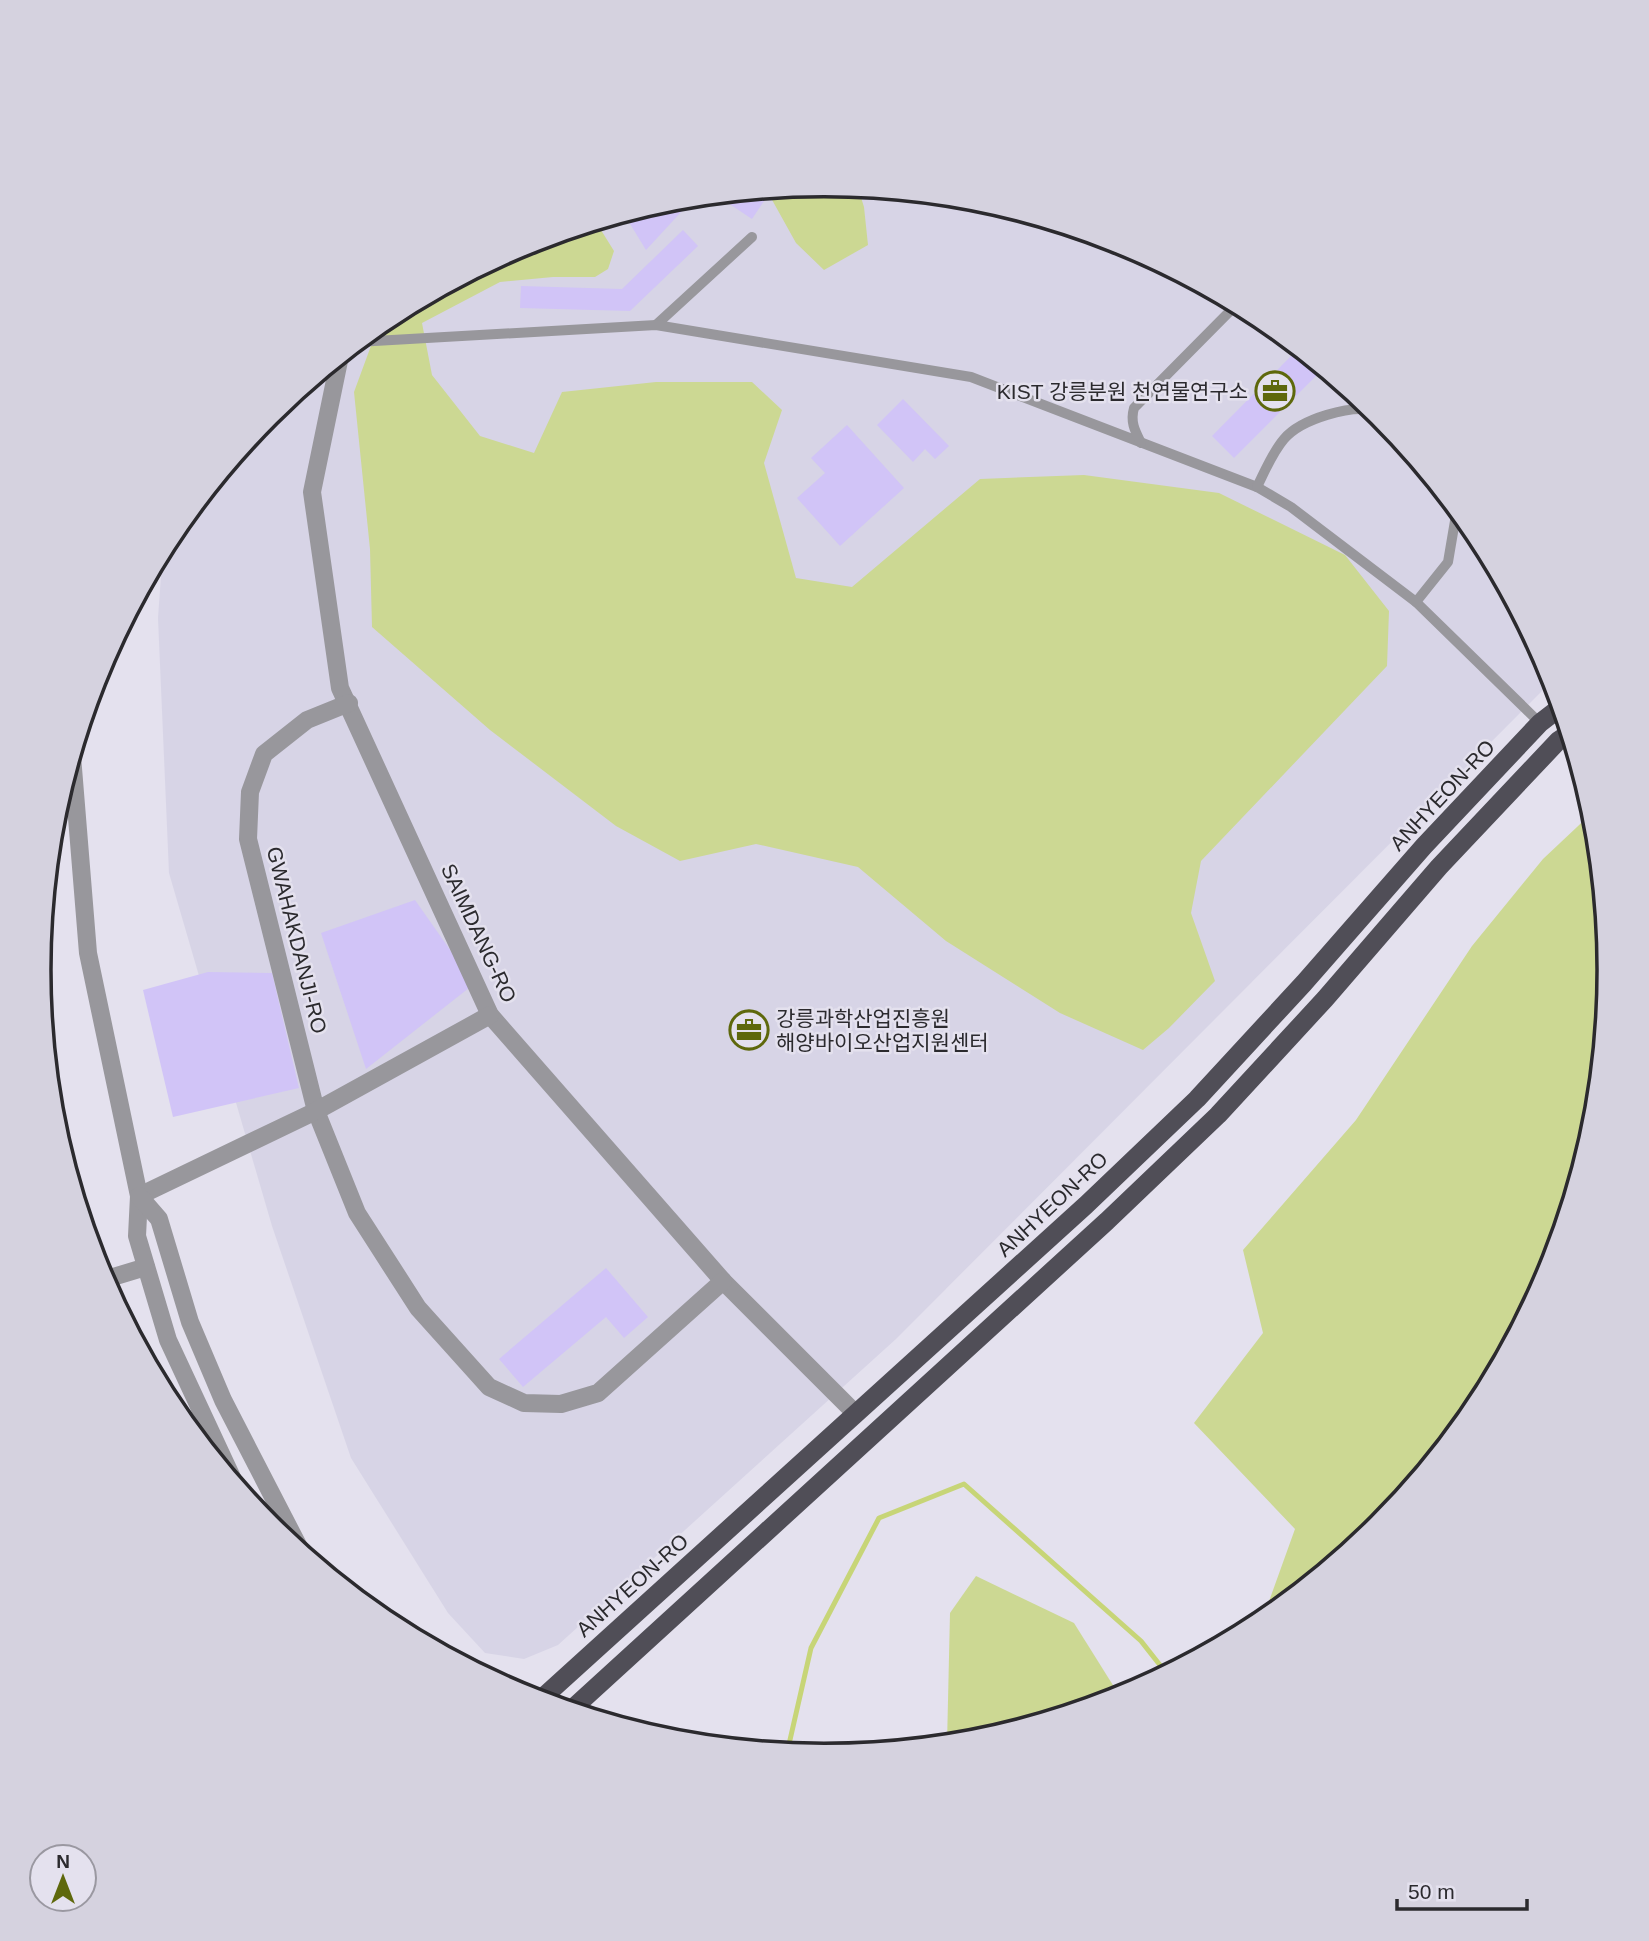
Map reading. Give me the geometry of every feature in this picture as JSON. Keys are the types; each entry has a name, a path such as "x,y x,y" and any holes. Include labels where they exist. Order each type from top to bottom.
{"highway":[{"name":"ANHYEON-RO","path":"548,1693 1086,1205 1197,1099 1304,983 1424,846 1540,723 1553,713"},
{"path":"578,1704 1107,1220 1218,1115 1325,999 1439,867 1562,739"},
{"path":"855,1413 874,1433"}],"street":[{"name":"SAIMDANG-RO","path":"337,370 312,492 340,688 490,1015 723,1281 855,1413"},
{"name":"GWAHAKDANJI-RO","path":"349,703 307,720 264,754 250,792 248,839 316,1111 357,1213 418,1308 489,1387 524,1403 561,1404 598,1393 723,1281"},
{"path":"1540,723 1561,735"},
{"path":"74,783 88,953 139,1196 137,1236 168,1340 221,1455"},
{"path":"139,1196 316,1111 490,1015"},
{"path":"139,1196 159,1219 190,1322 223,1400 290,1530"},
{"path":"114,1277 146,1267"}],"lane":[{"path":"656,325 751,237"},
{"path":"1141,443 1133,427 1133,408 1229,312"},
{"path":"375,341 656,325 971,377 1257,487 1291,507 1416,602 1540,723"},
{"path":"1257,487 1274,453 1286,437 1307,423 1328,415 1358,410"},
{"path":"1416,602 1448,562 1456,524"}],"shaded area":[{"path":"774,198 875,198 925,203 1025,223 1121,256 1211,300 1296,357 1372,423 1438,499 1495,584 1544,689 896,1339 558,1645 524,1659 485,1653 448,1613 351,1458 272,1226 169,873 158,618 161,572 211,499 243,460 277,423 353,357 438,300 528,256 624,223 724,203"}],"green space":[{"path":"771,198 861,198 868,245 824,270 796,243"},
{"path":"601,230 614,251 608,269 595,277 553,277 500,282 422,323 432,375 480,436 534,453 562,392 656,382 752,382 782,410 764,463 796,578 852,587 980,479 1084,475 1219,493 1345,555 1389,611 1387,666 1201,861 1191,913 1215,981 1169,1028 1143,1050 1060,1013 946,941 858,867 756,844 680,861 616,826 490,730 372,627 370,549 354,392 372,344 395,327 482,277 528,256"},
{"path":"1583,821 1597,920 1597,1021 1583,1121 1572,1171 1557,1219 1539,1267 1495,1357 1438,1442 1372,1518 1335,1552 1268,1604 1295,1529 1194,1423 1263,1333 1243,1250 1356,1120 1472,946 1543,859"},
{"path":"976,1576 1074,1623 1114,1687 1025,1718 947,1734 950,1613"}],"building":[{"path":"761,199 764,201 752,219 727,203"},
{"path":"683,210 646,250 629,222"},
{"path":"683,230 698,246 630,311 520,308 521,286 622,289"},
{"path":"1293,355 1317,375 1234,458 1212,436"},
{"path":"903,399 949,446 935,459 925,449 913,462 877,425"},
{"path":"847,425 904,488 840,546 797,498 825,473 811,458"},
{"path":"415,900 474,984 366,1069 321,933"},
{"path":"208,972 272,973 299,1088 173,1117 143,990"},
{"path":"606,1268 648,1317 624,1338 606,1317 523,1387 499,1359"}],"waterway":[{"path":"789,1743 811,1648 879,1518 964,1484 1141,1641 1161,1667"}],"place":[{"name":"KIST 강릉분원 천연물연구소","path":"1275,391"},
{"name":"강릉과학산업진흥원 해양바이오산업지원센터","path":"749,1030"}]}
